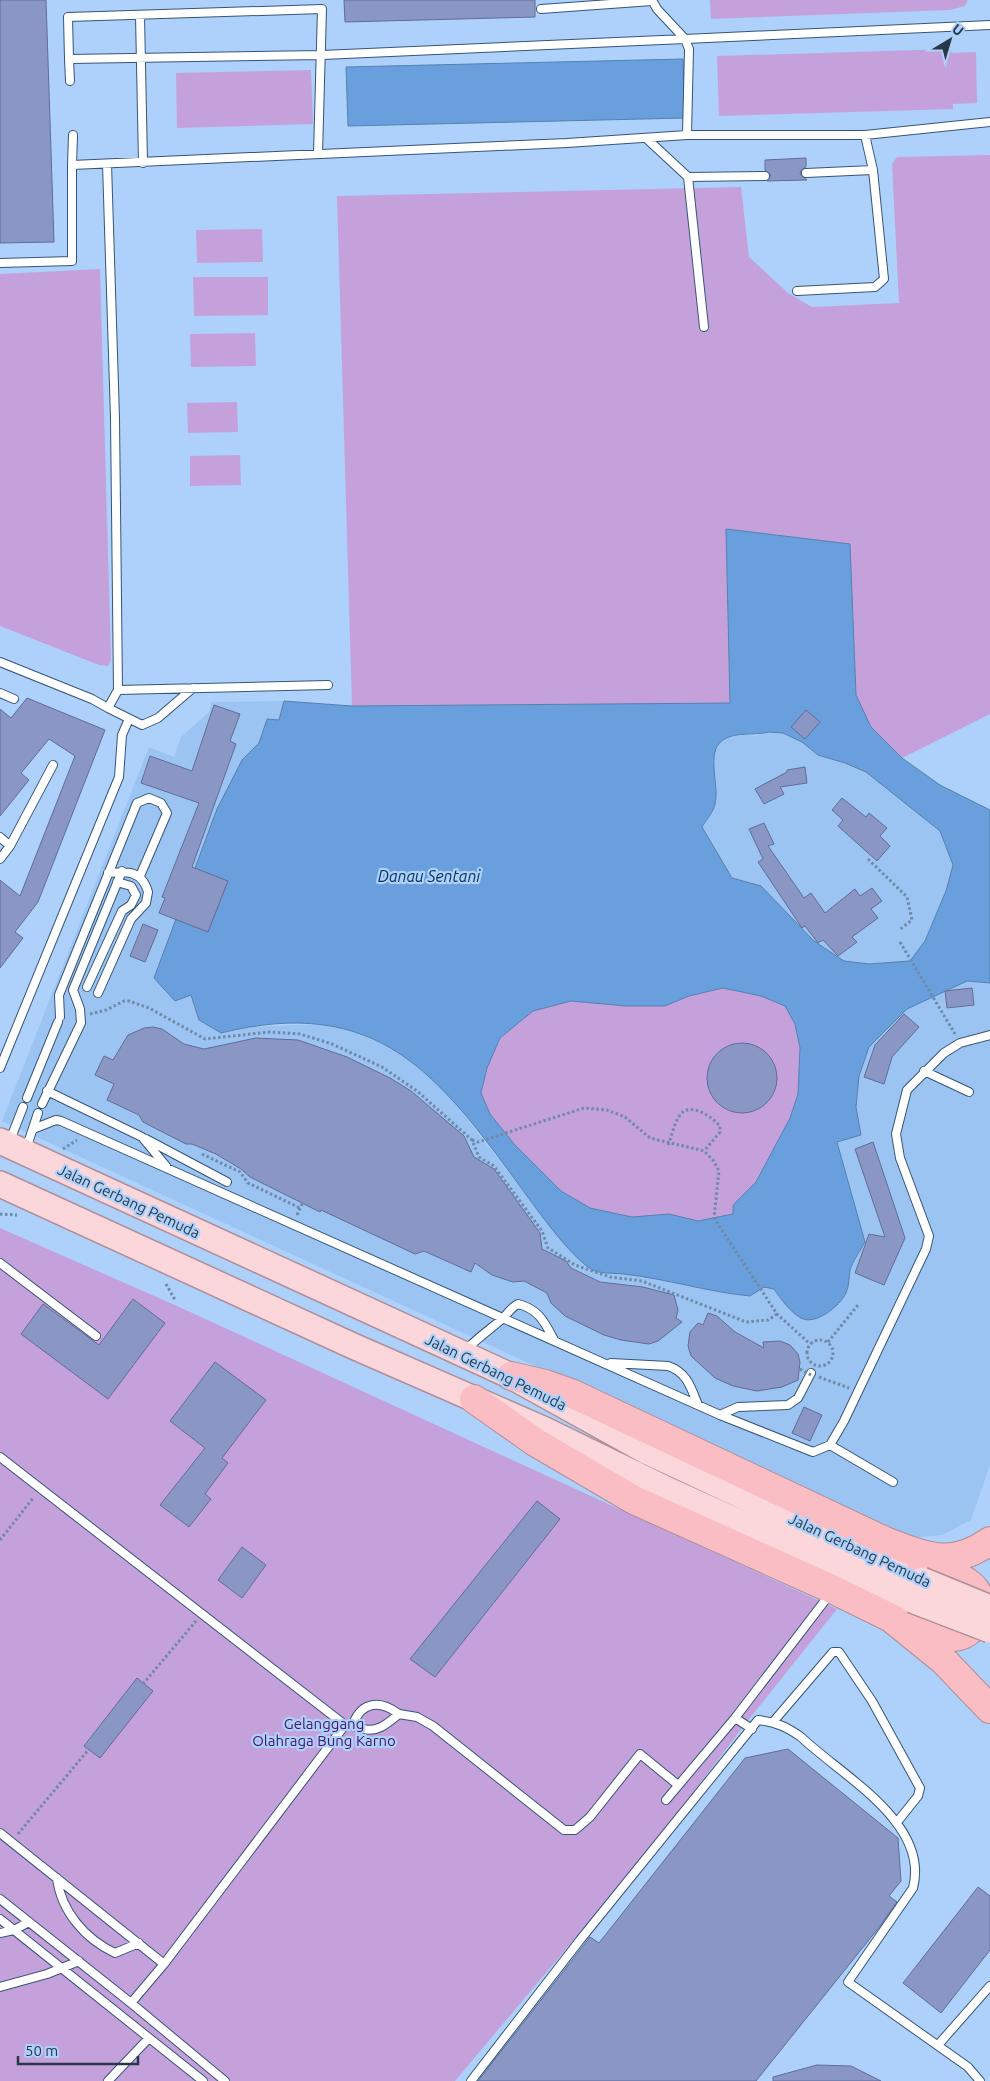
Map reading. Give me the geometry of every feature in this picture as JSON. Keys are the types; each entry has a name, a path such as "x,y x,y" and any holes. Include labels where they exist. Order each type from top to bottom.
{"highway":[{"path":"511,1376 545,1384 573,1394 885,1542 929,1558 940,1559 970,1553 990,1541"},
{"path":"474,1399 535,1442 634,1500 834,1590 891,1618 944,1661 990,1709"},
{"path":"864,1604 879,1607 938,1634 953,1637 961,1636 973,1628 980,1615 980,1599 972,1586 951,1574 897,1552 885,1542"}],"main road":[{"name":"Jalan Gerbang Pemuda","path":"11,1146 511,1376 648,1452 917,1590 990,1630"},
{"name":"Jalan Gerbang Pemuda","path":"0,1184 545,1430 670,1491 917,1590 990,1608"}],"lane":[{"path":"541,9 652,0 685,39 689,49 687,135"},
{"path":"70,81 68,16 322,9 318,154"},
{"path":"140,15 143,163"},
{"path":"69,59 322,55 990,25"},
{"path":"72,165 687,135 865,135 990,122"},
{"path":"0,263 72,261 73,135"},
{"path":"797,291 875,287 881,283 884,274 873,170 865,135"},
{"path":"646,138 688,177 704,327"},
{"path":"107,164 115,418 118,690 108,708"},
{"path":"806,174 873,170"},
{"path":"688,177 765,176"},
{"path":"0,662 92,699 142,725 158,718 194,688"},
{"path":"118,690 328,685"},
{"path":"0,693 14,699"},
{"path":"0,1068 120,777 122,735 129,719"},
{"path":"0,859 10,846 53,765"},
{"path":"27,1096 59,1020 59,995 108,873 137,803 149,798 161,803 167,813 140,876"},
{"path":"0,837 10,846"},
{"path":"98,993 131,919 146,903 148,892 140,876 122,871 108,873"},
{"path":"42,1103 68,1054 81,1023 82,1016 73,990 122,871"},
{"path":"87,988 122,911 131,905 136,895 131,886 117,882"},
{"path":"11,1146 33,1129 56,1120 61,1121 139,1158 167,1167 720,1415 813,1452 830,1445 858,1392 926,1249 929,1236 900,1158 896,1134 907,1090 944,1053 960,1043 990,1035"},
{"path":"924,1071 969,1092"},
{"path":"47,1091 142,1137 228,1182"},
{"path":"11,1146 24,1107"},
{"path":"33,1129 38,1113"},
{"path":"142,1137 167,1167"},
{"path":"0,1262 96,1336"},
{"path":"462,1354 477,1338 504,1318 511,1308 518,1304 535,1310 544,1320 554,1340"},
{"path":"604,1362 668,1366 677,1369 687,1378 698,1405"},
{"path":"720,1415 738,1407 788,1405 798,1398 811,1373"},
{"path":"830,1445 893,1482"},
{"path":"0,1457 349,1725 372,1730 387,1724 399,1714"},
{"path":"666,1800 736,1718 834,1590"},
{"path":"773,1722 833,1652 839,1652 872,1701 920,1788 918,1796 898,1821"},
{"path":"131,2003 164,1964 360,1710 366,1707 383,1705 399,1714 417,1717 433,1726 564,1830 575,1830 590,1817 640,1754 678,1785"},
{"path":"736,1718 752,1728"},
{"path":"471,2081 580,1940 758,1720 786,1726 898,1821 916,1860 917,1874 913,1888 848,1982 968,2067 980,2081"},
{"path":"2,1836 164,1964"},
{"path":"57,1878 59,1894 68,1914 103,1947 115,1953 139,1943"},
{"path":"0,1900 79,1961 225,2081"},
{"path":"0,1919 203,2081"},
{"path":"0,1933 14,1930 29,1922"},
{"path":"0,1986 61,1969 79,1961"},
{"path":"938,2045 990,1986"},
{"path":"108,2081 148,2039"}],"path":[{"path":"868,859 907,897 912,920 899,930"},
{"path":"900,942 951,1028"},
{"path":"82,1016 129,1001 149,1008 204,1039 270,1032 308,1037 332,1044 382,1067 417,1091 472,1140 478,1142 584,1108 607,1110 625,1117 650,1138 668,1144 704,1151 713,1160 719,1172 714,1218 777,1314 810,1344"},
{"path":"668,1144 680,1114 695,1109 715,1120 720,1126 720,1132 704,1151"},
{"path":"58,1152 78,1140"},
{"path":"472,1140 479,1157 494,1166 542,1231 548,1248 575,1264 610,1277 642,1280 746,1322 768,1320 777,1314"},
{"path":"0,1214 17,1215 26,1220"},
{"path":"159,1281 168,1285 175,1300"},
{"path":"828,1342 858,1305"},
{"path":"818,1340 828,1342 833,1351 833,1356 827,1364 817,1366 808,1360 807,1350 810,1344 818,1340"},
{"path":"800,1369 858,1392"},
{"path":"0,1540 41,1489"},
{"path":"143,1684 202,1614"},
{"path":"12,1842 89,1749"}],"shaded area":[{"path":"284,701 279,720 266,719 259,743 242,760 191,995 199,1020 221,1033 245,1027 324,1024 357,1032 398,1051 423,1070 449,1096 561,1239 592,1270 628,1274 730,1294 764,1287 774,1289 781,1300 800,1318 846,1293 851,1268 865,1242 837,1142 861,1135 856,1107 859,1076 869,1047 907,1009 967,981 990,983 990,1465 971,1520 942,1535 909,1538 2,1121 149,747 174,757 181,737 210,711 211,702"},
{"path":"769,732 783,733 802,742 818,755 866,772 940,831 953,865 946,891 925,941 910,961 869,964 844,961 814,941 761,886 732,878 702,827 715,804 714,753 722,740 739,734 756,736"}],"green space":[{"path":"710,0 968,0 965,6 950,10 711,19"},
{"path":"951,49 951,53 976,52 977,103 953,104 953,109 719,116 717,56"},
{"path":"311,70 313,124 177,128 176,73"},
{"path":"990,155 990,714 902,758 871,727 856,695 850,544 726,529 730,704 352,706 337,196 741,187 749,257 788,293 812,307 899,303 892,164 897,157"},
{"path":"262,229 263,262 197,263 196,230"},
{"path":"100,269 111,660 108,666 99,665 0,626 0,274"},
{"path":"193,277 268,277 268,315 194,316"},
{"path":"255,333 256,366 191,367 190,334"},
{"path":"237,402 238,432 188,433 187,403"},
{"path":"240,455 241,485 190,486 190,456"},
{"path":"723,988 761,996 785,1006 795,1024 800,1048 798,1094 790,1118 756,1182 733,1205 733,1214 698,1221 669,1214 632,1217 590,1208 561,1191 515,1145 490,1114 481,1093 487,1068 500,1038 533,1011 571,1001 626,1006 665,1006 689,996"},
{"name":"Gelanggang Olahraga Bung Karno","path":"0,1228 177,1306 837,1609 746,1723 650,1849 455,2081 0,2081"}],"water":[{"path":"683,59 685,118 348,126 346,67"},
{"name":"Danau Sentani","path":"726,529 850,544 856,695 871,727 902,758 940,785 990,810 990,983 967,981 907,1009 869,1047 859,1076 856,1107 861,1135 837,1142 865,1242 851,1267 848,1288 843,1298 833,1309 820,1317 807,1320 801,1318 789,1309 774,1289 764,1287 750,1296 719,1292 640,1276 594,1271 573,1254 554,1232 462,1111 431,1079 399,1053 363,1035 322,1025 276,1024 221,1033 199,1020 191,995 175,1001 154,978 217,809 242,760 259,743 267,719 279,720 284,701 352,706 730,703","holes":["769,732 783,733 802,742 818,755 866,772 940,831 953,865 946,891 925,941 910,961 869,964 844,961 814,941 761,886 732,878 702,827 712,813 715,804 715,752 718,745 728,737","723,988 761,996 785,1006 795,1024 800,1048 798,1094 790,1118 756,1182 733,1205 733,1214 698,1221 669,1214 632,1217 590,1208 561,1191 515,1145 490,1114 481,1093 487,1068 500,1038 533,1011 571,1001 626,1006 665,1006 689,996"]}],"building":[{"path":"0,0 46,0 54,242 0,243"},
{"path":"344,0 535,0 535,17 345,22"},
{"path":"806,158 806,167 801,170 800,174 807,180 767,181 771,175 765,170 765,160"},
{"path":"27,698 105,730 38,902 15,932 23,938 0,968 0,880 20,896 75,756 49,739 21,773 29,780 0,816 0,709 11,718"},
{"path":"214,705 240,714 230,741 236,744 192,867 228,881 208,932 159,913 165,898 162,897 199,803 141,783 150,756 192,771"},
{"path":"806,710 820,722 805,739 791,727"},
{"path":"805,767 807,783 780,787 784,794 764,804 755,789 787,772 787,770"},
{"path":"842,798 866,817 869,813 887,828 880,836 890,846 877,861 838,826 843,820 832,810"},
{"path":"764,823 774,844 768,846 804,898 811,893 825,913 855,889 860,896 872,888 882,901 871,909 878,918 852,937 857,942 838,956 823,940 818,943 805,926 802,928 758,862 763,859 749,829"},
{"path":"143,924 158,930 145,962 130,956"},
{"path":"972,988 974,1005 947,1008 945,991"},
{"path":"904,1014 919,1027 892,1057 884,1084 864,1077 875,1045"},
{"path":"144,1028 162,1029 184,1044 204,1049 256,1038 298,1040 347,1057 390,1078 411,1091 464,1136 474,1157 494,1169 540,1233 542,1249 566,1261 571,1268 600,1282 643,1287 674,1295 678,1310 676,1318 682,1322 658,1341 649,1344 621,1340 604,1335 565,1316 551,1303 547,1293 524,1281 513,1282 492,1275 475,1263 471,1272 424,1251 415,1254 321,1210 320,1212 250,1177 241,1169 216,1154 192,1144 186,1144 143,1122 139,1115 107,1100 114,1084 95,1075 104,1056 113,1060 128,1035"},
{"path":"742,1043 755,1046 767,1053 774,1065 777,1078 774,1091 767,1103 755,1110 742,1113 729,1110 717,1103 710,1091 707,1078 710,1065 717,1053 729,1046"},
{"path":"873,1142 905,1238 884,1285 855,1273 869,1234 885,1237 855,1149"},
{"path":"133,1299 165,1323 108,1399 21,1334 43,1304 99,1345"},
{"path":"708,1313 717,1316 735,1332 764,1348 763,1342 780,1341 790,1345 798,1354 800,1362 798,1380 782,1387 757,1391 733,1386 715,1378 691,1356 688,1346 690,1332 698,1323 703,1325"},
{"path":"215,1362 266,1400 222,1458 228,1463 205,1494 211,1499 189,1527 160,1505 205,1448 170,1421"},
{"path":"804,1407 822,1415 810,1441 792,1433"},
{"path":"537,1501 560,1519 435,1677 410,1659"},
{"path":"242,1547 266,1565 242,1598 218,1580"},
{"path":"137,1678 153,1691 100,1758 84,1746"},
{"path":"788,1749 898,1838 901,1881 889,1896 897,1902 880,1926 756,2081 478,2081 590,1937 599,1943 745,1758"},
{"path":"978,1887 990,1896 990,1950 941,2013 903,1983"},
{"path":"817,2065 851,2066 881,2081 773,2081 773,2077"}]}
